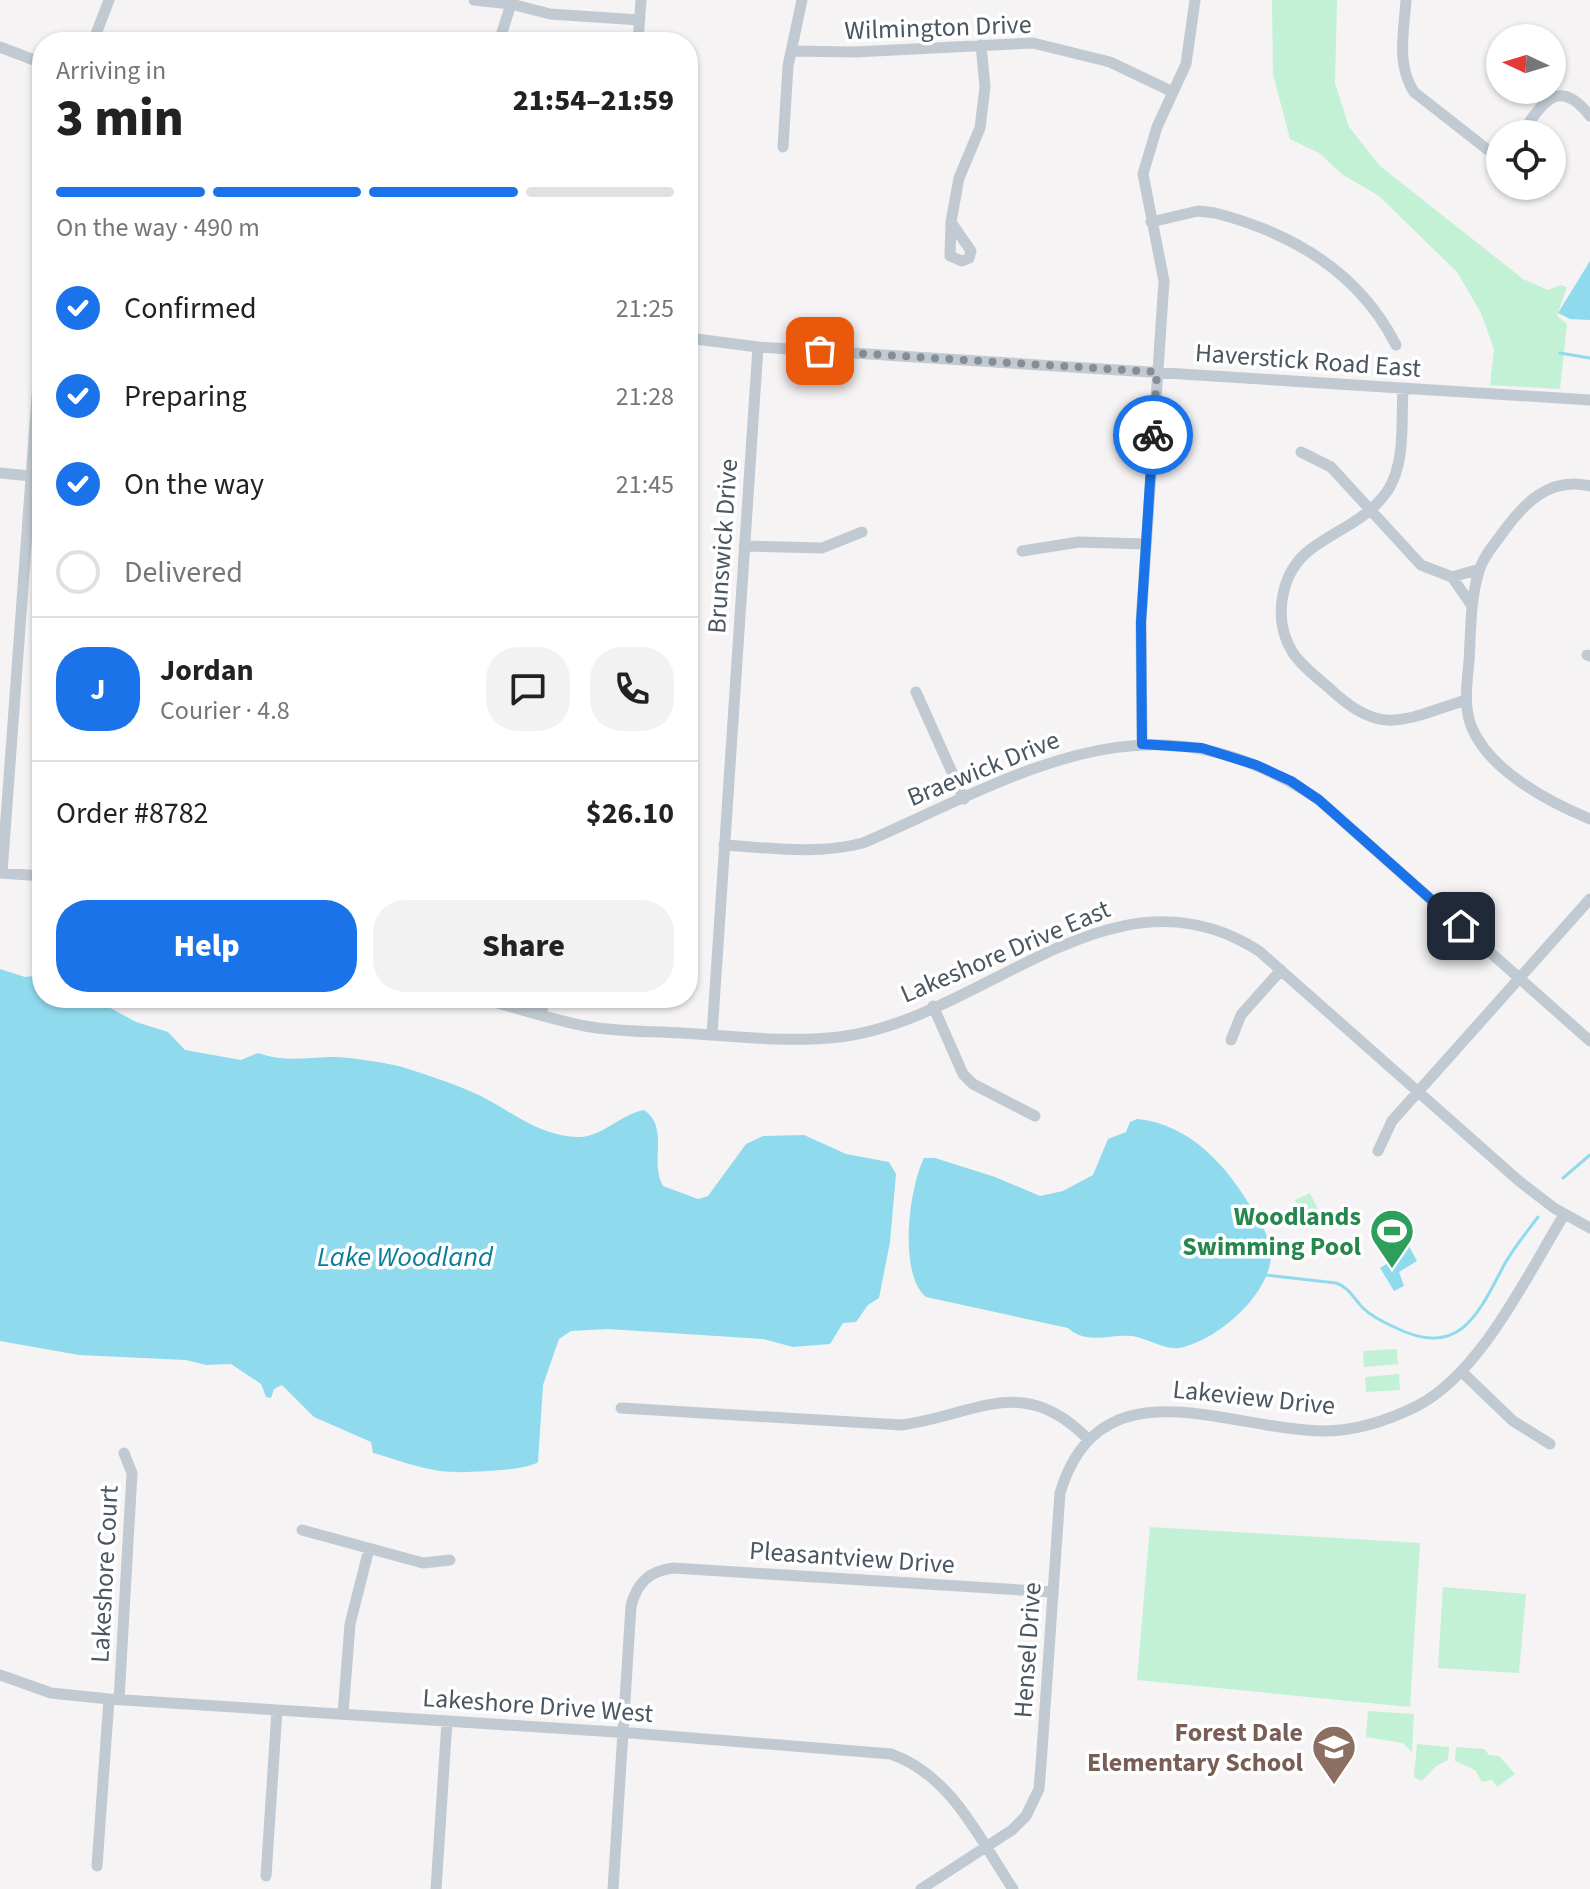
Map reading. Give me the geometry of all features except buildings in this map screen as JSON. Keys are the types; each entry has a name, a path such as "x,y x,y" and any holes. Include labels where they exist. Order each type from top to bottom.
{"street":[{"path":"97,32 109,0"},
{"path":"474,0 511,4 550,14 640,20"},
{"path":"639,32 641,0"},
{"path":"783,147 791,51 802,0"},
{"path":"1142,744 1145,544 1164,281 1143,174 1149,148 1186,64 1195,0"},
{"path":"1406,0 1402,57 1407,80 1414,92 1486,148"},
{"path":"502,32 511,4"},
{"name":"Wilmington Drive","path":"791,51 855,52 1033,43 1110,62 1173,92"},
{"path":"951,222 959,178 980,128 985,87 981,45"},
{"path":"0,47 32,59"},
{"path":"1531,120 1547,99 1554,96 1575,100 1590,116"},
{"path":"1151,222 1198,211 1215,213 1309,251 1334,265 1377,310 1396,345"},
{"name":"Haverstick Road East","path":"698,339 758,347 1590,400"},
{"name":"Brunswick Drive","path":"712,1035 758,347"},
{"path":"1403,388 1395,476 1371,511 1310,550 1298,562 1282,598 1281,620 1287,640 1303,664 1349,707 1378,721 1409,717 1466,700"},
{"path":"1301,452 1331,467 1416,561 1452,577 1472,606"},
{"path":"32,463 1,873 32,875"},
{"path":"0,473 31,476"},
{"path":"1590,486 1555,486 1521,507 1480,569 1472,606 1466,700 1471,727 1481,744 1498,761 1548,798 1590,819"},
{"path":"744,546 822,548 862,532"},
{"path":"1022,551 1079,542 1145,544"},
{"path":"1452,577 1480,569"},
{"path":"916,692 964,799"},
{"name":"Braewick Drive","path":"724,845 810,851 840,849 863,843 1054,759 1108,747 1142,744 1202,748 1256,765 1291,781 1319,800 1590,1041"},
{"path":"1378,1151 1385,1132 1418,1091 1590,899"},
{"name":"Lakeshore Drive East","path":"518,1008 593,1027 777,1040 842,1037 877,1028 933,1006 1100,931 1144,920 1211,926 1236,936 1281,970 1519,1181 1564,1215 1590,1228"},
{"path":"1231,1040 1241,1015 1281,970"},
{"path":"933,1006 963,1074 973,1084 1035,1116"},
{"path":"542,1008 542,1014"},
{"name":"Lakeview Drive","path":"1088,1439 1116,1420 1158,1409 1311,1430 1361,1427 1419,1405 1462,1372 1564,1215"},
{"path":"1462,1372 1513,1421 1550,1444"},
{"path":"621,1408 902,1425 935,1420 996,1400 1020,1400 1055,1411 1088,1439"},
{"name":"Hensel Drive","path":"921,1889 1026,1816 1039,1789 1060,1493 1068,1469 1088,1439"},
{"name":"Lakeshore Court","path":"97,1866 132,1485 131,1468 124,1453"},
{"path":"302,1530 423,1563 450,1560"},
{"path":"343,1714 350,1624 369,1549"},
{"name":"Pleasantview Drive","path":"623,1733 631,1606 635,1591 650,1575 673,1568 1052,1592"},
{"name":"Lakeshore Drive West","path":"0,1675 51,1693 114,1700 891,1754 911,1761 934,1777 1013,1889"},
{"path":"266,1876 277,1710"},
{"path":"436,1889 447,1721"},
{"path":"613,1889 623,1733"}],"green space":[{"path":"1272,0 1337,0 1335,83 1349,127 1380,166 1523,279 1548,290 1561,285 1567,287 1557,316 1567,324 1560,389 1490,385 1494,349 1481,313 1457,272 1379,196 1343,175 1319,153 1290,139 1273,74"},
{"path":"1310,1193 1322,1217 1308,1225 1295,1200"},
{"path":"1397,1349 1398,1364 1364,1367 1363,1351"},
{"path":"1399,1374 1400,1390 1366,1392 1365,1377"},
{"path":"1150,1527 1420,1543 1410,1707 1137,1680"},
{"path":"1443,1587 1526,1594 1519,1673 1438,1668"},
{"path":"1368,1711 1414,1714 1412,1752 1403,1743 1366,1737"},
{"path":"1417,1744 1449,1747 1448,1760 1436,1766 1422,1781 1414,1777"},
{"path":"1456,1747 1484,1749 1489,1755 1499,1756 1515,1774 1497,1787 1492,1780 1482,1782 1475,1770 1455,1761"}],"water":[{"path":"1590,261 1590,320 1570,319 1558,313"},
{"name":"Lake Woodland","path":"0,969 32,976 32,1008 110,1008 136,1022 168,1032 185,1050 241,1060 258,1053 285,1058 330,1057 396,1065 463,1088 549,1132 578,1137 595,1134 644,1110 656,1126 659,1177 663,1186 698,1199 708,1196 746,1144 763,1136 804,1135 846,1154 889,1162 896,1174 890,1242 879,1298 868,1305 856,1322 843,1323 830,1344 793,1347 763,1339 608,1329 571,1331 559,1339 543,1385 538,1462 520,1468 448,1472 373,1453 371,1442 314,1417 282,1385 274,1389 271,1398 266,1397 261,1384 231,1364 206,1365 186,1360 79,1355 0,1341"},
{"path":"1137,1119 1174,1129 1205,1150 1242,1193 1267,1236 1271,1254 1262,1285 1225,1326 1194,1344 1173,1348 1132,1336 1083,1336 1068,1328 926,1297 917,1286 909,1251 909,1230 914,1189 924,1158 935,1158 995,1177 1040,1196 1063,1191 1093,1175 1108,1139 1126,1132 1130,1122"},
{"name":"Woodlands Swimming Pool","path":"1409,1246 1417,1261 1399,1272 1404,1286 1394,1291 1380,1268 1406,1252 1404,1248"}],"waterway":[{"path":"1560,353 1590,358"},
{"path":"1563,1178 1590,1155"},
{"path":"1266,1275 1336,1283 1348,1290 1370,1314 1394,1327 1416,1336 1434,1338 1450,1335 1463,1328 1474,1316 1511,1254 1538,1217"}],"way so far":[{"path":"820,351 1157,372 1153,435"}],"place":[{"name":"Woodlands Swimming Pool","path":"1392,1270"},
{"name":"Forest Dale Elementary School","path":"1334,1786"}],"route":[{"path":"1153,435 1141,622 1142,744 1202,748 1256,765 1291,781 1319,800 1461,926"}]}
